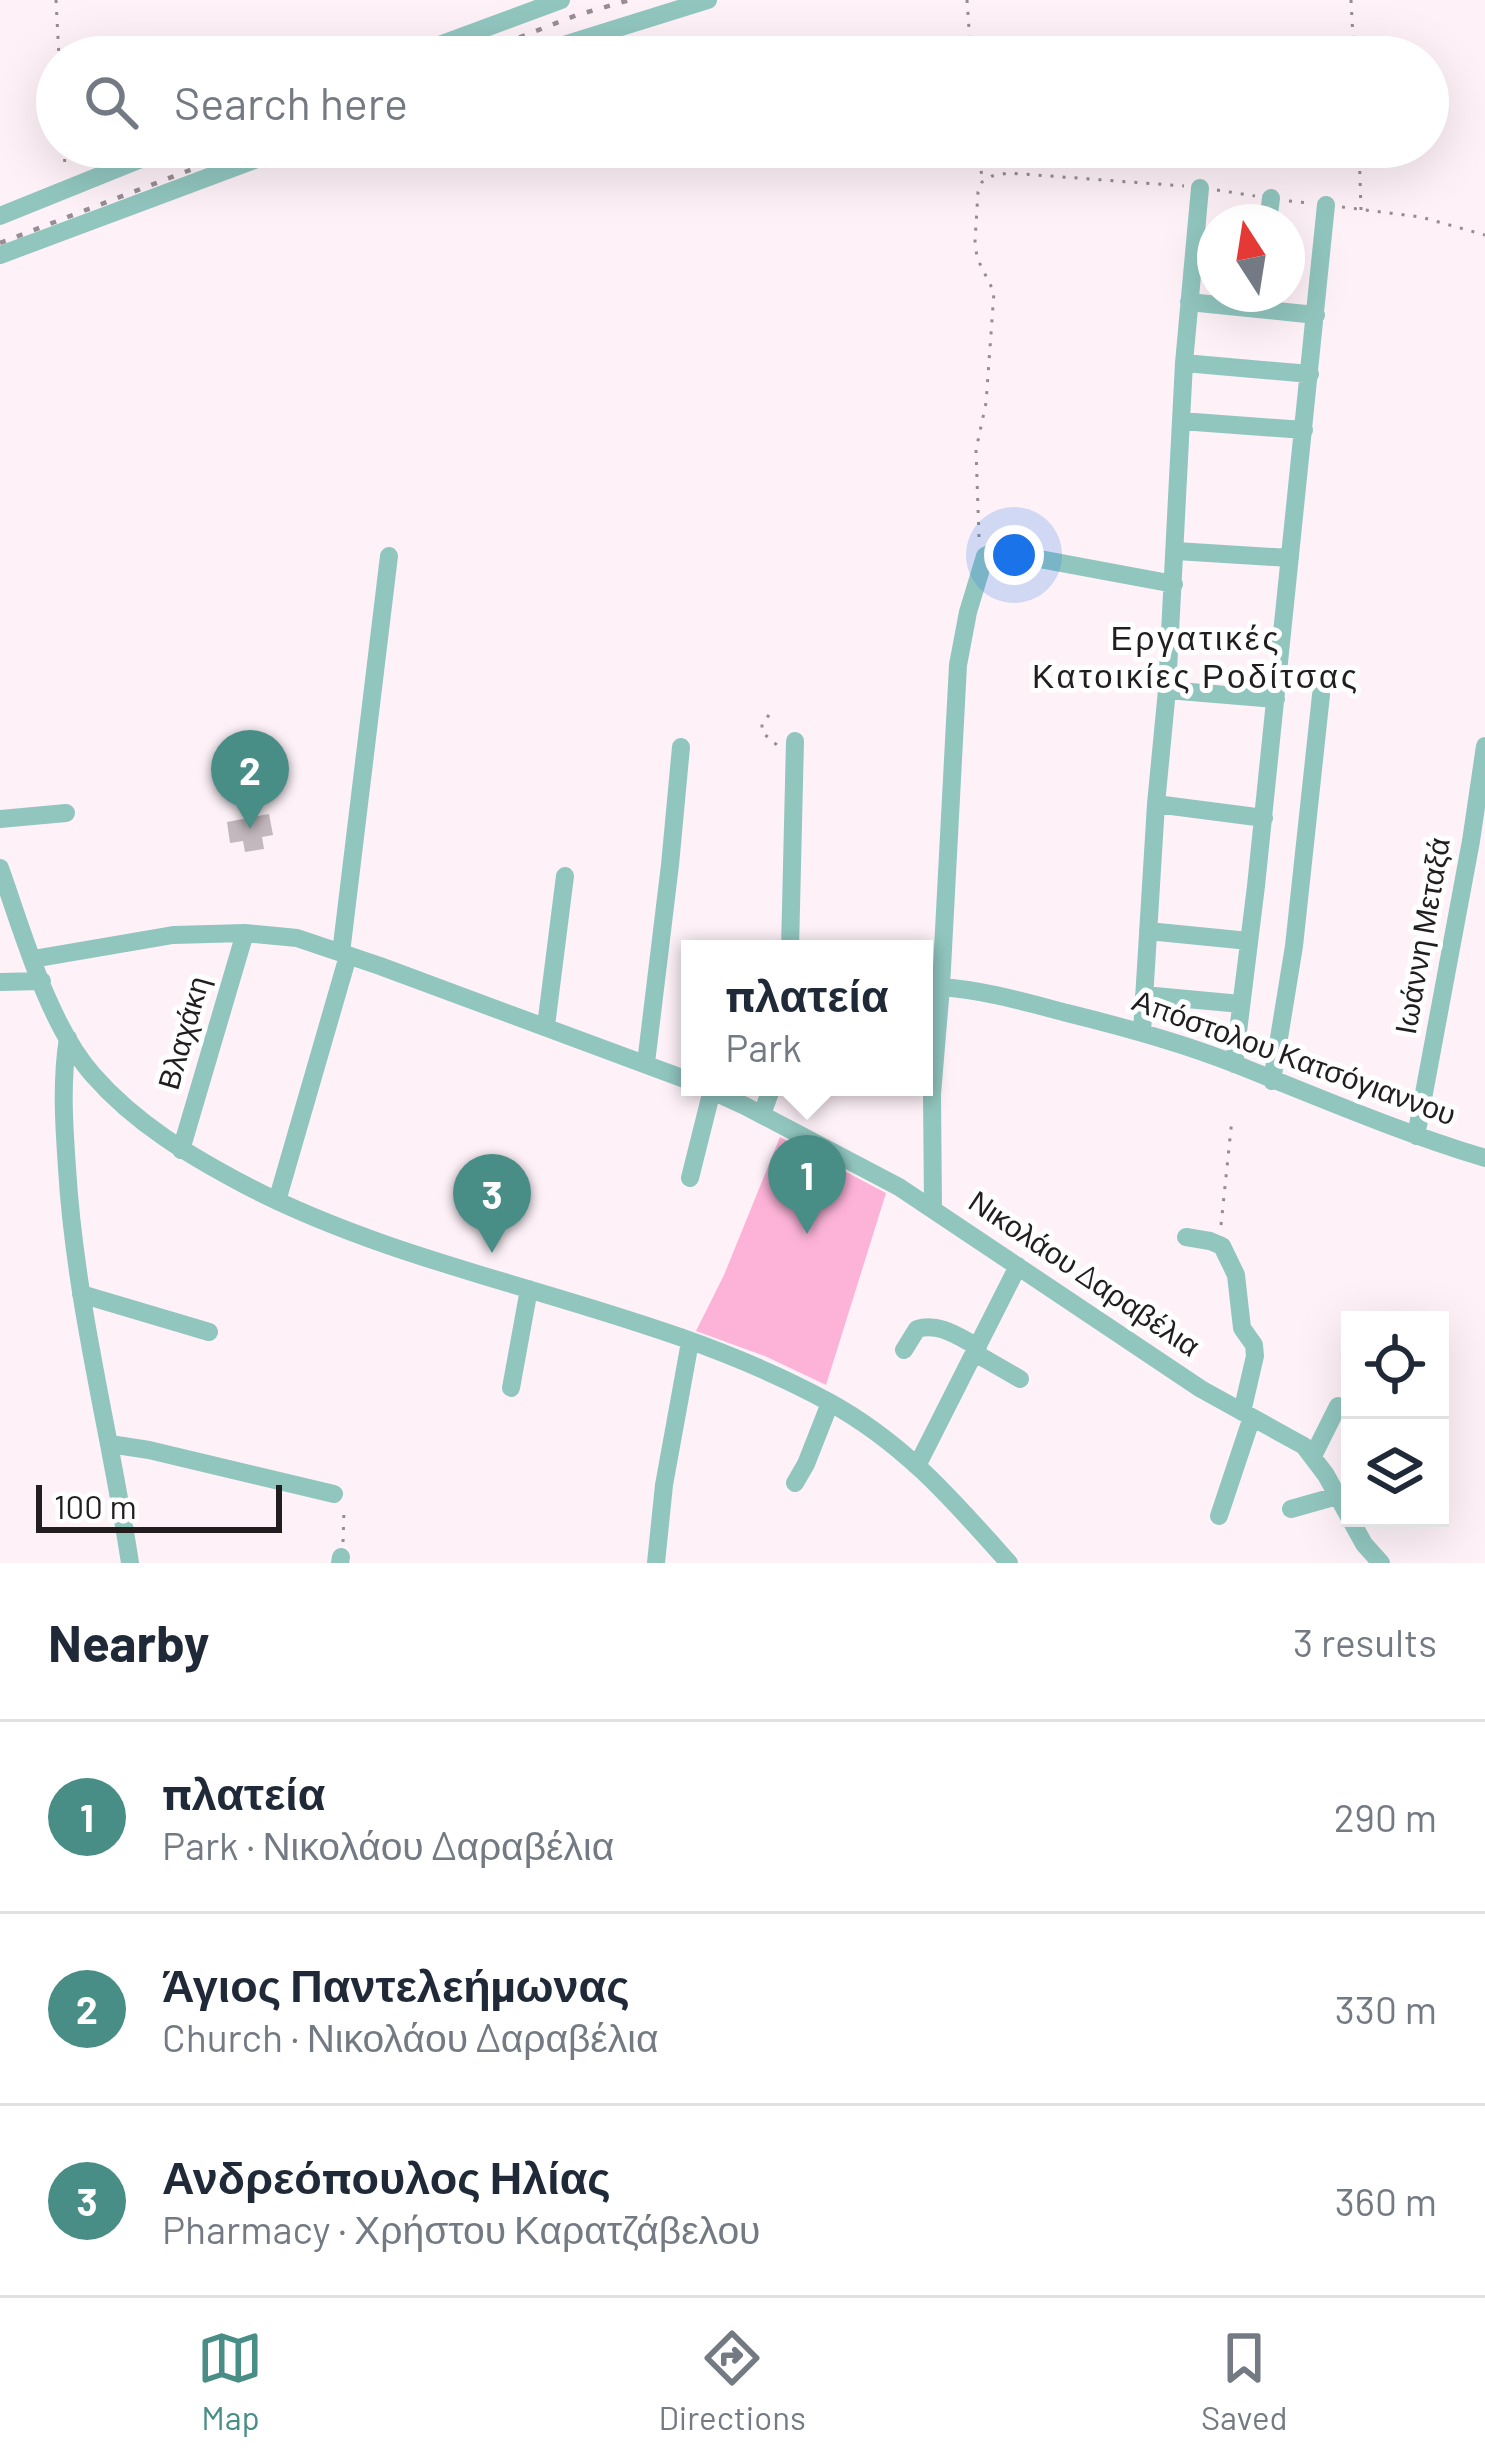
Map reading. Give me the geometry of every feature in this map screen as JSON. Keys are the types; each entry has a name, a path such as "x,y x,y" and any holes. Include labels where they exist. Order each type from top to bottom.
{"street":[{"path":"464,36 561,0"},
{"path":"592,36 708,0"},
{"path":"0,216 117,168"},
{"path":"0,255 233,168"},
{"path":"1142,1032 1174,584 1184,363 1200,188"},
{"path":"1270,204 1271,198"},
{"path":"1234,1064 1264,818 1326,205"},
{"path":"1189,302 1197,302"},
{"path":"1303,312 1316,315"},
{"path":"1184,363 1310,374"},
{"path":"1181,422 1304,430"},
{"path":"1176,551 1290,558"},
{"path":"933,1025 941,987 958,665 968,612 990,554 1174,584"},
{"path":"277,1201 345,954 389,556"},
{"path":"1167,690 1276,699"},
{"path":"1272,1081 1294,946 1321,695"},
{"path":"646,1063 681,746"},
{"name":"Ιωάννη Μεταξά","path":"1416,1136 1485,746"},
{"path":"790,940 795,748"},
{"path":"1156,804 1264,818"},
{"path":"0,819 66,813"},
{"path":"0,868 68,1038 90,1072 120,1102 181,1150 339,1228 690,1342 779,1377 898,1447 1010,1563"},
{"path":"546,1026 565,876"},
{"path":"1148,931 1249,940"},
{"path":"34,959 173,935 245,933 297,938 681,1077"},
{"name":"Βλαχάκη","path":"181,1150 245,933"},
{"path":"0,982 42,981"},
{"name":"Απόστολου Κατσόγιαννου","path":"941,987 1020,1000 1142,1032 1485,1158"},
{"path":"1144,995 1241,1004"},
{"path":"68,1038 64,1064 69,1200 81,1294 130,1563"},
{"path":"690,1178 707,1096"},
{"name":"Νικολάου Δαραβέλια","path":"723,1096 933,1208 1201,1389 1304,1446 1364,1544 1381,1563"},
{"path":"762,1114 769,1096"},
{"path":"932,1096 933,1208"},
{"path":"1186,1238 1210,1240 1229,1257 1242,1328 1256,1356 1247,1414 1219,1516"},
{"path":"918,1464 1018,1266"},
{"path":"511,1388 529,1289"},
{"path":"81,1294 209,1332"},
{"path":"904,1350 917,1329 942,1328 1020,1379"},
{"path":"656,1563 658,1521 690,1342"},
{"path":"794,1483 830,1403"},
{"path":"1313,1456 1338,1406"},
{"path":"110,1444 334,1494"},
{"path":"1292,1509 1337,1496"}],"path":[{"path":"56,0 58,36"},
{"path":"968,0 970,36"},
{"path":"1352,0 1353,36"},
{"path":"65,168 66,188"},
{"path":"981,168 975,241 977,258 994,292 986,403 976,450 977,527 990,554"},
{"path":"1360,168 1361,210"},
{"path":"982,182 1009,173 1156,182 1421,217 1485,236"},
{"path":"769,715 762,732 769,740 795,748"},
{"path":"1222,1246 1232,1119"},
{"path":"334,1494 343,1502 345,1515 341,1560"}],"shaded area":[{"path":"780,1137 886,1193 826,1385 696,1331"}],"building":[{"path":"269,814 273,835 262,837 264,849 245,852 243,841 230,843 227,822"}],"railway":[{"path":"523,36 630,0"},
{"path":"0,243 195,168"}],"place":[{"name":"Άγιος Παντελεήμωνας","path":"250,829"},
{"name":"πλατεία","path":"807,1234"},
{"name":"Ανδρεόπουλος Ηλίας","path":"492,1253"}],"district":[{"name":"Εργατικές Κατοικίες Ροδίτσας","path":"1196,657"}]}
